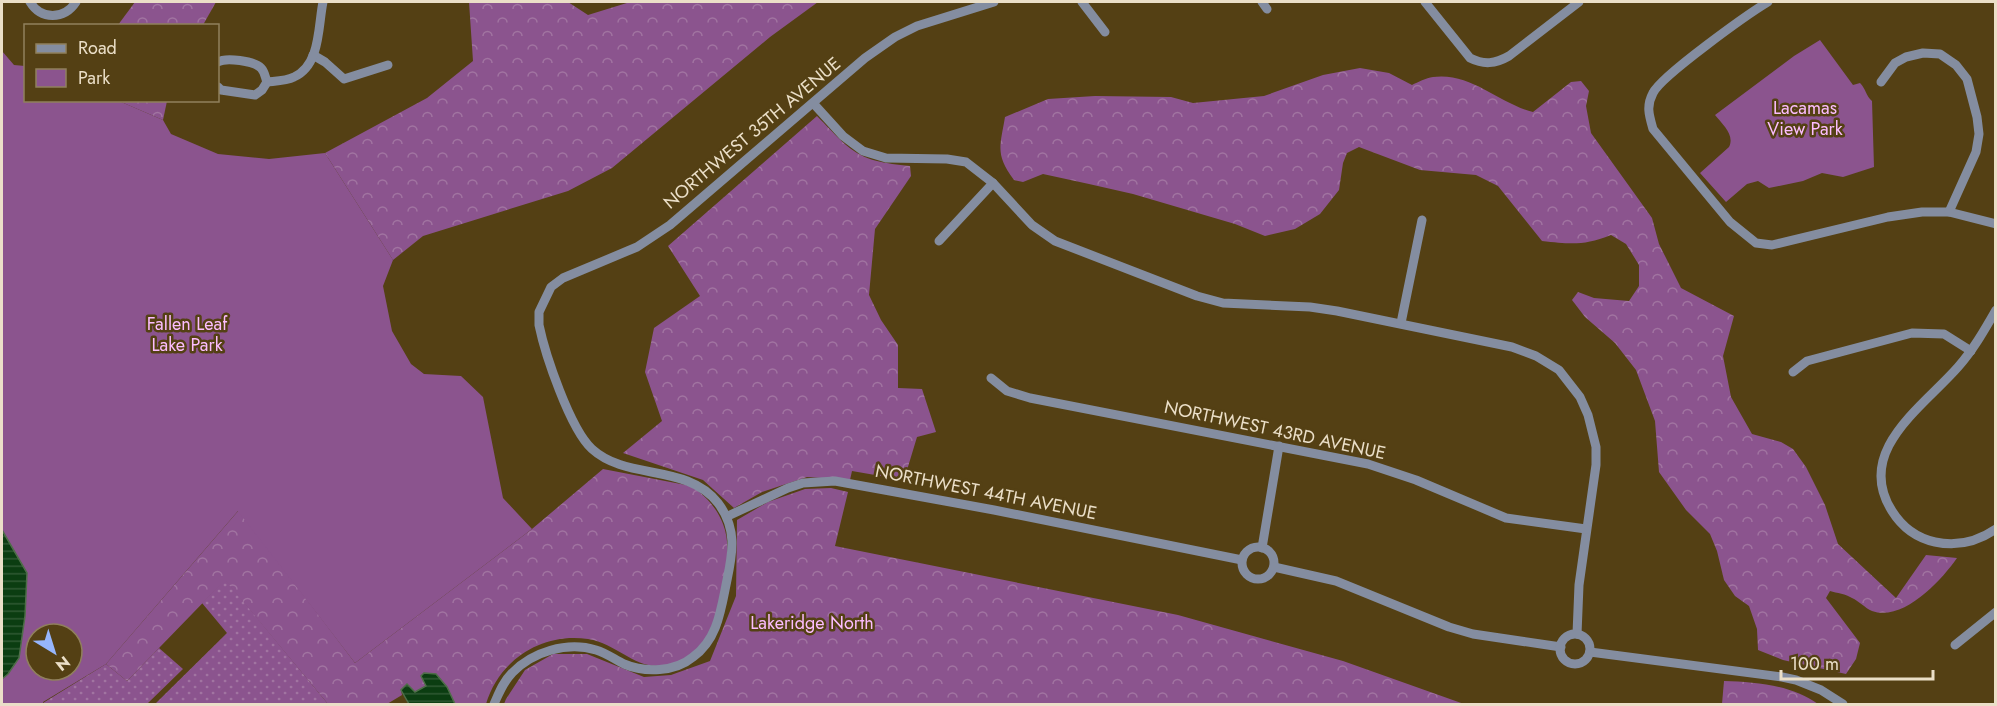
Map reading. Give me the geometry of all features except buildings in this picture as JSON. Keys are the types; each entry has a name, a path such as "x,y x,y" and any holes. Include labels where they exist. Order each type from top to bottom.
{"street":[{"path":"30,2 41,14 53,16 65,13 75,2"},
{"path":"219,88 255,95 267,82 297,76 308,65 313,55 323,2"},
{"name":"NORTHWEST 35TH AVENUE","path":"728,516 715,499 702,488 683,479 616,464 597,453 585,442 570,418 541,336 539,312 551,286 563,278 637,247 670,225 813,103 895,37 917,26 994,2"},
{"path":"1082,2 1105,32"},
{"path":"1425,2 1470,58 1488,63 1499,62 1509,56 1579,2"},
{"path":"1768,2 1668,76 1653,91 1647,110 1653,129 1730,222 1756,243 1772,245 1888,217 1922,212 1949,212 1995,224"},
{"path":"1881,82 1895,63 1905,57 1923,53 1940,54 1956,65 1967,79 1979,134 1976,152 1949,212"},
{"path":"313,55 325,62 344,79 388,65"},
{"path":"219,62 228,59 255,64 264,71 267,82"},
{"path":"813,103 843,136 862,151 886,158 958,160 973,166 993,183 1028,221 1055,241 1197,296 1223,303 1310,307 1401,323 1512,347 1536,356 1558,370 1580,397 1588,415 1596,447 1596,465 1579,585 1577,634"},
{"path":"939,241 993,183"},
{"path":"1401,323 1422,220"},
{"path":"1995,310 1971,351 1898,430 1886,450 1881,466 1881,482 1886,500 1900,522 1927,540 1959,544 1975,541 1995,529"},
{"path":"1793,372 1807,361 1912,333 1944,334 1971,351"},
{"name":"NORTHWEST 43RD AVENUE","path":"991,378 1007,391 1030,398 1384,468 1506,518 1586,529"},
{"path":"1262,548 1279,446"},
{"name":"NORTHWEST 44TH AVENUE","path":"728,516 803,483 835,481 994,510 1242,560"},
{"path":"494,705 502,686 511,674 534,657 556,649 586,647 632,667 652,670 669,668 692,658 710,639 718,622 732,555 732,535 728,516"},
{"path":"1253,548 1262,548 1272,556 1274,567 1266,577 1253,579 1244,571 1242,560 1253,548"},
{"path":"1274,567 1336,580 1449,627 1473,634 1561,647"},
{"path":"1955,645 1995,612"},
{"path":"1577,634 1588,641 1590,652 1584,661 1573,663 1563,658 1561,647 1566,637 1577,634"},
{"path":"1590,652 1796,680 1821,690 1841,704"}],"green space":[{"path":"135,2 216,2 204,24 119,24"},
{"path":"469,2 568,2 588,15 630,2 818,2 770,37 612,168 568,191 423,236 393,260 325,153 427,98 473,61"},
{"name":"Lacamas View Park","path":"1820,40 1853,85 1860,83 1872,101 1874,167 1843,177 1822,173 1803,181 1769,188 1758,181 1747,184 1726,202 1700,173 1729,147 1730,138 1727,130 1715,115 1794,56"},
{"name":"Fallen Leaf Lake Park","path":"2,51 14,65 24,66 24,102 121,102 163,120 171,134 218,154 269,159 325,153 393,260 383,286 392,331 411,364 424,374 461,376 483,397 503,498 532,529 355,663 238,511 106,664 84,677 84,622 24,622 24,682 76,682 43,704 2,704"},
{"path":"1360,68 1389,73 1412,85 1433,77 1460,79 1533,112 1571,82 1581,81 1589,91 1586,106 1591,133 1652,218 1659,244 1681,288 1734,316 1723,356 1731,397 1752,434 1781,442 1793,449 1806,467 1825,505 1838,544 1896,598 1926,555 1957,558 1931,588 1896,611 1884,613 1872,611 1850,597 1830,591 1826,598 1860,643 1856,659 1846,674 1783,660 1758,650 1757,629 1749,606 1735,596 1724,580 1710,534 1686,510 1659,472 1655,421 1636,370 1615,343 1585,317 1572,300 1578,292 1594,298 1629,301 1639,286 1639,265 1626,244 1611,235 1577,243 1542,241 1498,186 1476,175 1420,170 1359,147 1347,153 1339,190 1320,214 1295,229 1265,236 1235,224 1133,194 1089,184 1043,174 1023,182 1014,180 1001,157 1005,117 1048,99 1095,96 1171,97 1193,103 1264,96 1323,75"},
{"path":"121,102 167,102 163,120"},
{"path":"817,116 839,139 857,153 878,161 910,166 911,176 875,229 869,295 881,320 898,345 898,388 922,389 936,432 917,437 904,480 852,471 850,480 807,477 762,492 734,508 703,480 623,453 662,421 645,372 654,328 700,296 668,246"},
{"path":"603,469 691,486 710,502 723,524 727,554 725,575 714,625 698,648 678,662 664,666 652,666 641,663 600,642 571,638 554,640 525,652 512,662 492,688 486,704 455,704 454,701 427,685 415,692 401,690 402,695 387,704 328,704 225,580 127,681 106,664 239,510 355,663 532,529"},
{"name":"Lakeridge North","path":"831,488 848,492 835,546 1178,615 1343,661 1464,704 504,704 525,670 553,654 587,654 644,677 671,675 710,661 736,596 737,520 768,502 805,489"},
{"path":"225,579 328,704 155,704 227,633 202,603"},
{"path":"159,648 183,669 147,704 43,704 77,682 84,682 84,678 106,664 127,681"},
{"path":"1724,681 1749,682 1785,689 1818,704 1722,704"}],"shaded area":[{"path":"2,530 27,573 25,616 19,658 2,679"},
{"path":"424,673 436,674 447,687 455,704 409,704 401,690 407,684 415,692 426,686 421,676"}]}
